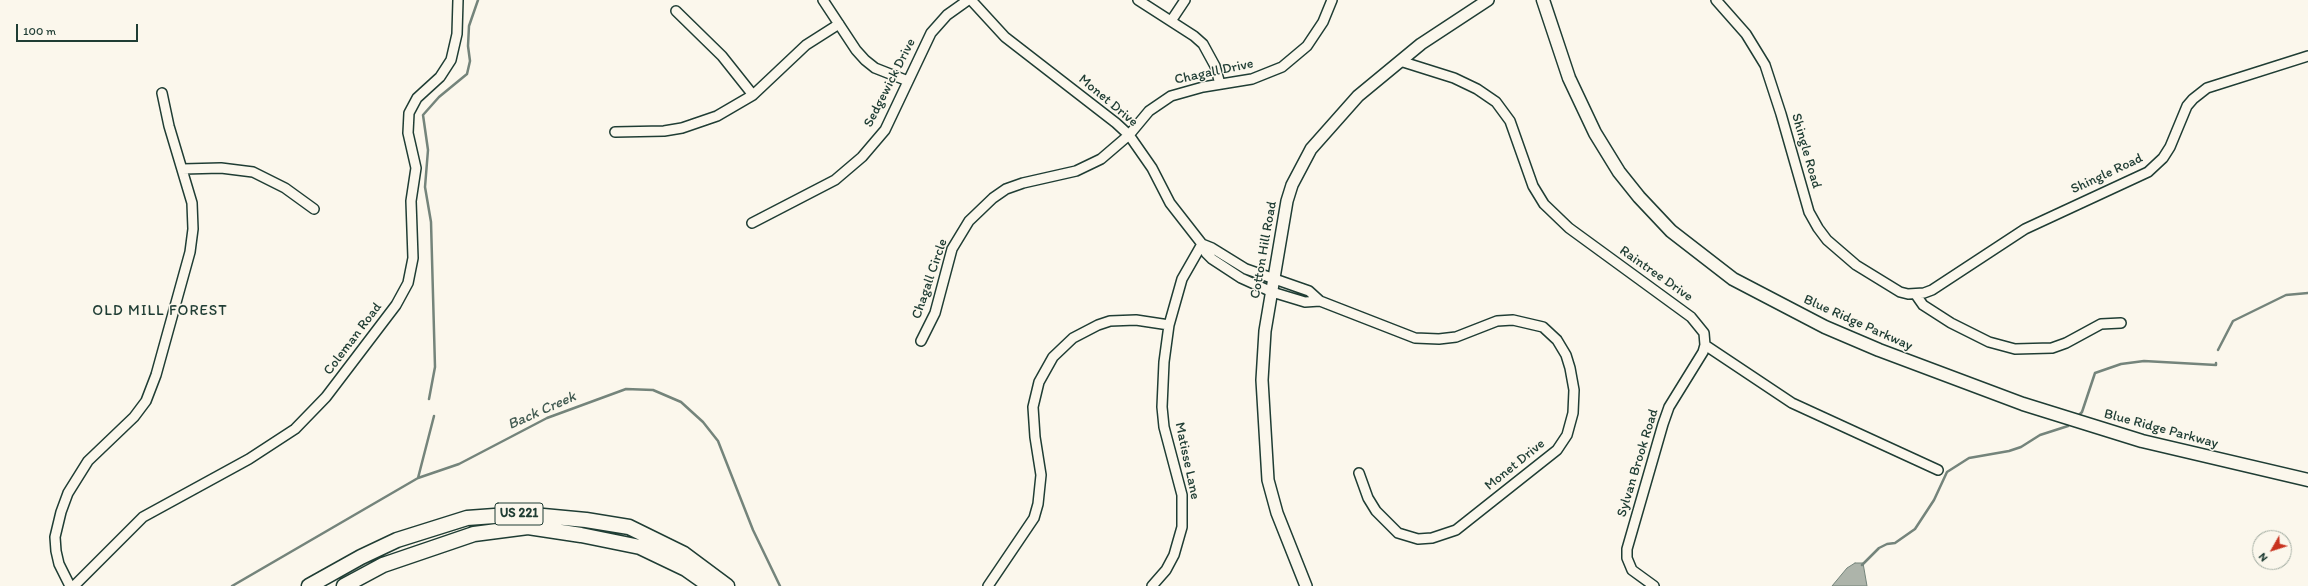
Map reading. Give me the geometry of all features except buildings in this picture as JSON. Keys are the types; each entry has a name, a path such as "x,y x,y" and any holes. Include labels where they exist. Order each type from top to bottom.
{"main road":[{"name":"Blue Ridge Parkway","path":"1543,0 1569,78 1595,133 1612,161 1639,197 1671,231 1733,279 1771,300 1859,341 2023,404 2142,441 2308,480"},
{"name":"US 221","path":"309,586 361,557 397,540 467,518 522,514 586,520 629,527 684,554 727,586"},
{"name":"US 221","path":"344,586 384,565 460,538 489,530 528,527 581,535 640,547 686,569 710,586"}],"street":[{"name":"Coleman Road","path":"74,586 143,518 249,459 295,430 326,397 396,305 408,283 413,258 410,201 416,168 408,133 409,113 416,98 440,77 451,60 457,34 458,0"},
{"path":"823,0 856,50 870,64 876,68 908,81"},
{"name":"Sedgewick Drive","path":"752,223 835,180 862,157 885,130 931,34 946,15 968,0"},
{"name":"Monet Drive","path":"971,0 1005,37 1116,123 1129,135 1149,162 1174,209 1202,244 1206,253 1226,269 1272,292 1305,302 1320,301"},
{"path":"1138,0 1203,44 1215,66 1220,84"},
{"path":"1171,21 1185,0"},
{"name":"Chagall Drive","path":"1129,135 1149,111 1171,96 1220,84 1252,79 1268,74 1294,59 1316,33 1332,0"},
{"name":"Cotton Hill Road","path":"1306,586 1277,513 1268,480 1262,356 1287,201 1292,184 1304,159 1338,117 1358,96 1400,61 1488,0"},
{"name":"Shingle Road","path":"1716,0 1746,34 1765,65 1809,212 1818,228 1842,255 1856,265 1900,292 1916,295 1924,293 1948,281 2000,244 2025,229 2148,172 2163,158 2170,147 2187,106 2193,98 2207,88 2308,56"},
{"path":"676,11 722,56 753,95"},
{"path":"615,132 664,131 682,128 717,116 753,95 806,45 839,24"},
{"name":"Raintree Drive","path":"1400,61 1454,78 1477,89 1496,102 1510,121 1533,186 1544,204 1569,228 1691,316 1704,333 1705,345"},
{"path":"70,586 59,564 56,550 55,537 60,512 71,488 88,461 134,417 146,400 156,376 187,268 193,217 191,197 169,126 162,93"},
{"name":"Chagall Circle","path":"921,340 935,313 952,249 960,234 980,209 1006,189 1023,183 1062,175 1089,166 1101,159 1129,135"},
{"path":"183,169 221,168 253,172 285,188 314,210"},
{"name":"Monet Drive","path":"1202,244 1212,248 1246,269 1274,277 1309,291 1320,301 1415,338 1439,339 1456,337 1497,321 1525,322 1543,327 1557,340 1570,368 1574,390 1573,413 1567,435 1557,450 1456,530 1432,538 1418,539 1398,533 1376,511 1368,498 1360,473"},
{"name":"Matisse Lane","path":"1152,586 1166,570 1174,555 1182,527 1182,495 1168,448 1162,407 1164,362 1169,325 1182,279 1202,244"},
{"path":"1916,295 1923,305 1951,323 1989,342 2015,349 2052,348 2101,324 2121,323"},
{"path":"988,586 1034,518 1038,504 1041,475 1034,437 1033,407 1039,382 1053,357 1073,338 1098,324 1123,319 1169,325"},
{"path":"1705,345 1792,403 1938,470"},
{"name":"Sylvan Brook Road","path":"1654,586 1632,570 1627,558 1627,549 1669,407 1703,352 1705,345"}],"shaded area":[{"path":"1855,563 1863,563 1867,586 1832,586 1847,568"}],"waterway":[{"path":"429,399 435,367 431,222 425,187 428,150 423,115 439,97 467,74 470,61 468,46 469,26 478,0"},
{"path":"2218,350 2233,321 2286,295 2308,293"},
{"path":"2079,415 2082,412 2095,373 2121,364 2144,361 2216,365 2216,363"},
{"name":"Back Creek","path":"232,586 418,478 459,464 547,418 626,389 653,390 681,402 703,422 718,441 753,530 780,586"},
{"path":"418,478 434,416"},
{"path":"1862,565 1879,548 1887,544 1895,543 1915,529 1934,500 1947,472 1969,458 2009,451 2021,447 2040,435 2068,426"}],"district":[{"name":"OLD MILL FOREST","path":"160,311"}]}
